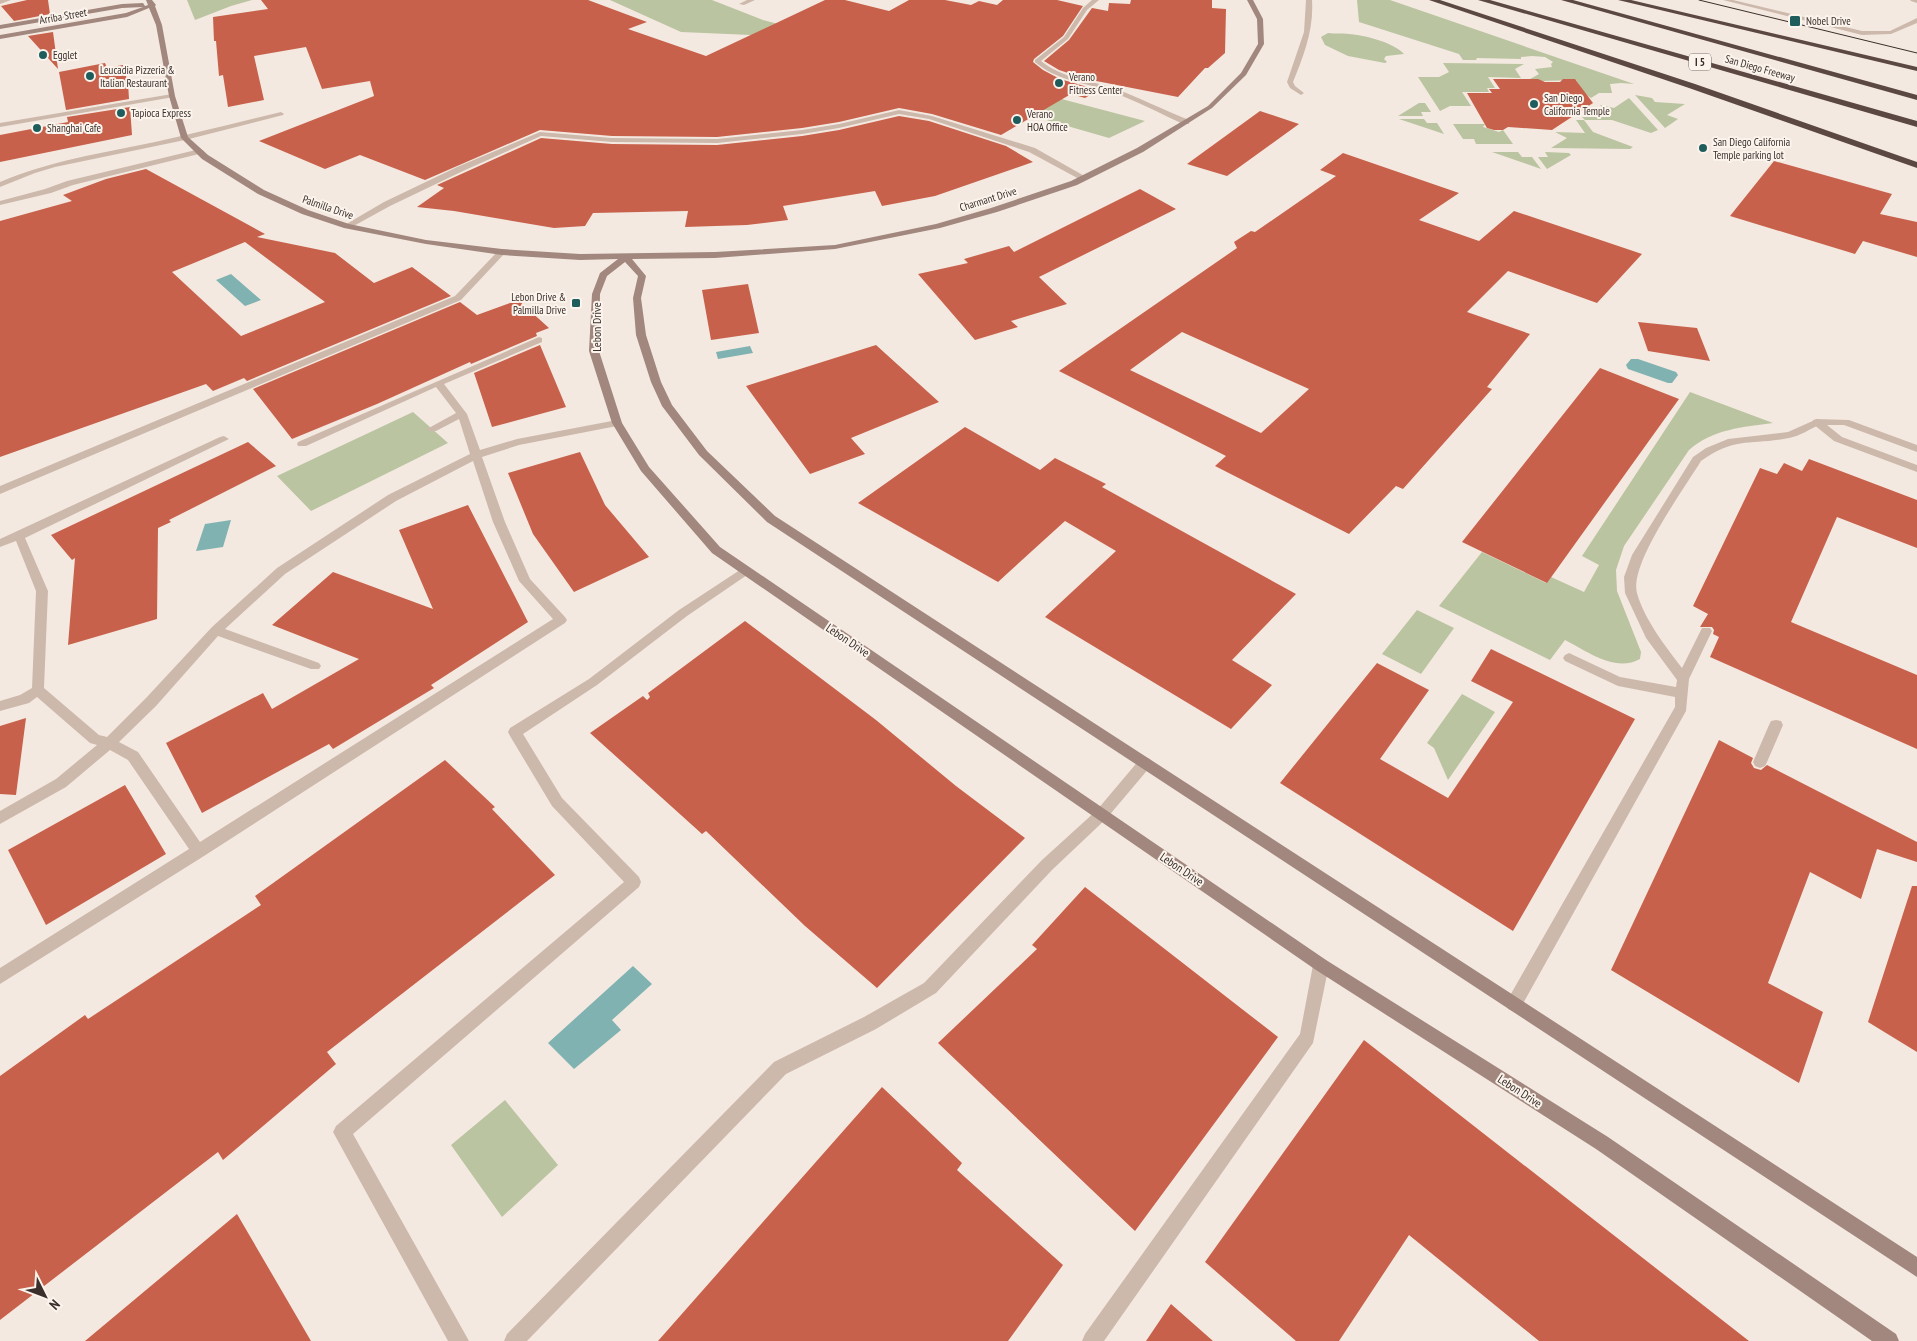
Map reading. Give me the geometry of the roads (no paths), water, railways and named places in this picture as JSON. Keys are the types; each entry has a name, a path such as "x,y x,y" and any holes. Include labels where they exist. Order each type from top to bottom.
{"highway":[{"path":"1433,0 1692,86 1917,165"},
{"name":"San Diego Freeway","path":"1482,0 1917,124"},
{"name":"San Diego Freeway","path":"1565,0 1917,98"},
{"path":"1622,0 1917,69"}],"street":[{"path":"0,2 8,0"},
{"path":"742,4 752,0"},
{"path":"1096,0 1085,9 1066,38 1037,61 1044,68 1060,75 1113,90 1186,122"},
{"name":"Charmant Drive","path":"626,257 835,247 937,226 985,213 1084,178 1140,150 1210,107 1244,74 1261,44 1260,19 1250,0"},
{"path":"1301,93 1290,82 1306,40 1310,21 1310,0"},
{"path":"1726,0 1862,33 1888,34 1899,32 1917,20"},
{"path":"1752,6 1762,0"},
{"path":"1913,0 1917,1"},
{"name":"Arriba Street","path":"0,28 151,2"},
{"name":"Arriba Street","path":"0,37 127,15 151,2"},
{"name":"Palmilla Drive","path":"151,2 159,25 172,96 185,138 205,157 261,192 305,212 348,226 426,242 502,252 580,258 626,257"},
{"path":"1910,25 1917,27"},
{"path":"0,125 172,96"},
{"path":"348,226 387,204 540,134 652,142 717,141 802,132 839,126 899,112 930,117 1032,150 1084,178"},
{"path":"0,185 32,171 47,167 185,138 281,114"},
{"path":"0,203 48,191 70,183 200,152"},
{"path":"0,490 458,298 502,252"},
{"path":"626,257 642,276 637,298 641,335 656,382 667,406 703,453 771,519 1917,1268"},
{"name":"Lebon Drive","path":"626,257 603,275 596,294 594,352 617,423 645,469 716,550 1321,965 1602,1143 1889,1341"},
{"path":"302,444 539,340"},
{"path":"0,977 561,620 525,581 499,522 462,414 438,383"},
{"path":"432,429 462,414"},
{"path":"1683,679 1652,638 1631,593 1630,576 1638,555 1697,459 1709,450 1729,441 1790,434 1817,422 1845,422 1917,449"},
{"path":"1817,422 1838,439 1917,469"},
{"path":"0,818 61,783 109,743 151,702 216,630 281,571 392,498 476,455 518,442 617,423"},
{"path":"0,543 19,536 224,439"},
{"path":"19,536 42,591 38,690"},
{"path":"459,1341 342,1132 634,882 558,802 515,732 593,682 683,613 746,570"},
{"path":"216,630 314,666"},
{"path":"1514,1004 1681,707 1683,679 1706,631"},
{"path":"1569,658 1618,681 1682,693"},
{"path":"38,690 95,739 109,743 133,756 199,852"},
{"path":"0,706 24,699 38,690"},
{"path":"1760,762 1776,725"},
{"path":"514,1341 780,1068 870,1023 930,988 1047,865 1102,814 1145,763"},
{"path":"1092,1341 1307,1038 1321,965"}],"water":[{"path":"231,274 261,300 245,306 216,280"},
{"path":"750,346 753,353 718,359 716,352"},
{"path":"1631,359 1638,359 1676,372 1678,375 1672,383 1668,383 1628,369 1626,365"},
{"path":"231,520 223,547 196,551 205,524"},
{"path":"633,966 652,984 612,1020 621,1030 574,1069 548,1043"}],"tram line":[{"path":"1699,0 1917,53"}],"place":[{"name":"Nobel Drive","path":"1795,21"},
{"name":"Egglet","path":"43,55"},
{"name":"Leucadia Pizzeria & Italian Restaurant","path":"90,76"},
{"name":"Verano Fitness Center","path":"1059,83"},
{"name":"San Diego California Temple","path":"1534,104"},
{"name":"Tapioca Express","path":"121,113"},
{"name":"Verano HOA Office","path":"1017,120"},
{"name":"Shanghai Cafe","path":"37,128"},
{"name":"San Diego California Temple parking lot","path":"1703,148"},
{"name":"Lebon Drive & Palmilla Drive","path":"576,303"}]}
